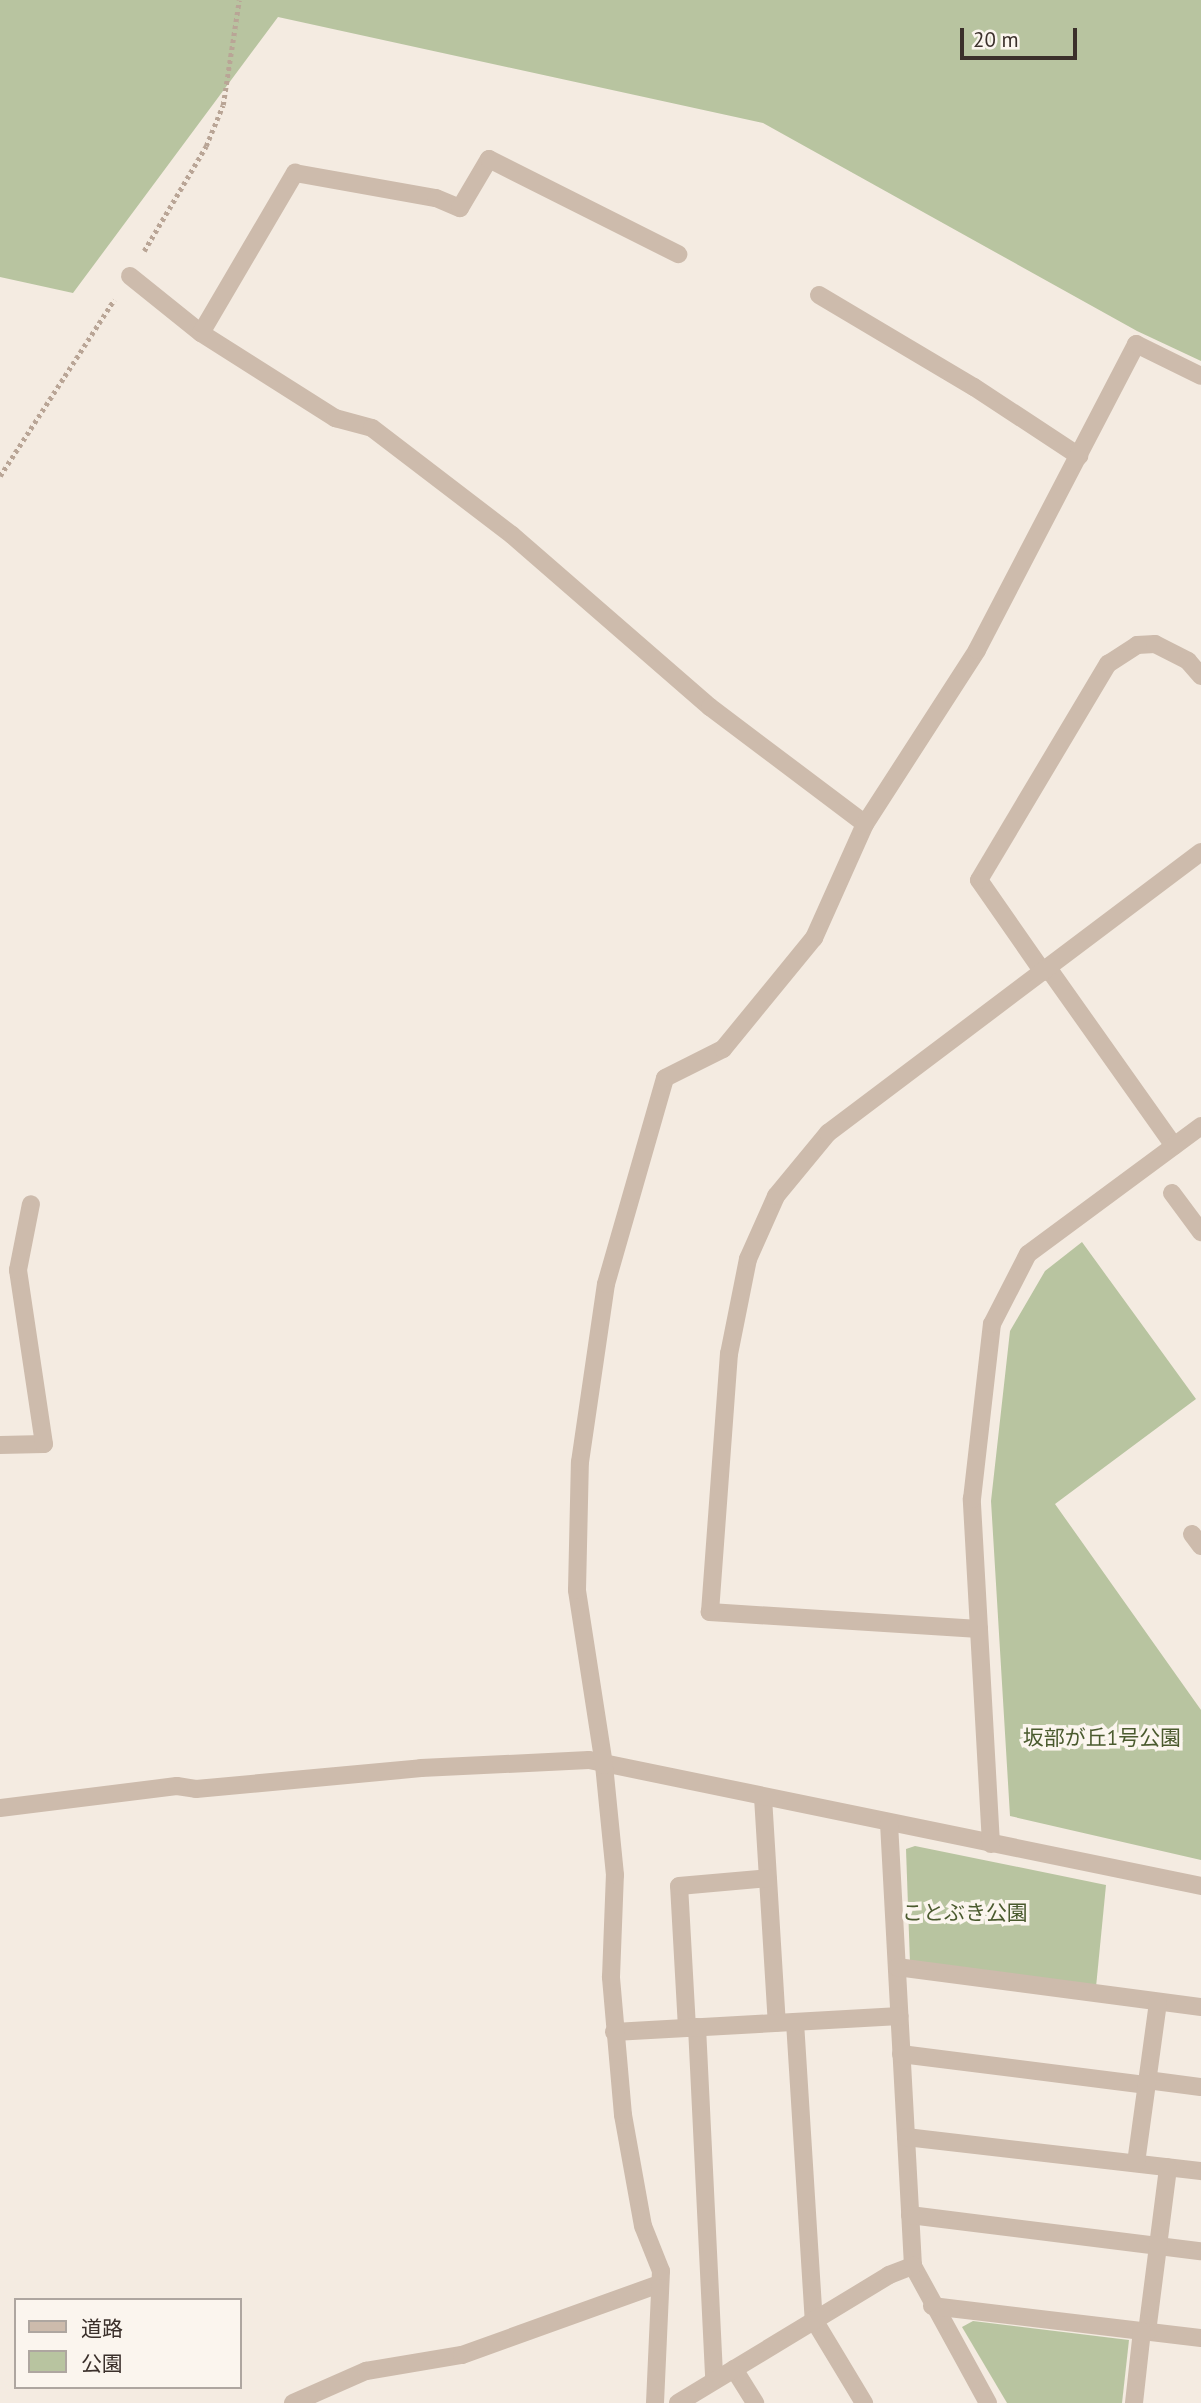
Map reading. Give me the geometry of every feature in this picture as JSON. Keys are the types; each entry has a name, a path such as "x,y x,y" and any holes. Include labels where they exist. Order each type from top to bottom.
{"street":[{"path":"201,334 295,173 436,198 460,208 489,159 678,254"},
{"path":"130,276 201,334 335,418 372,428 512,535 710,707 865,824"},
{"path":"819,295 974,387 1079,456"},
{"path":"655,2403 660,2271 638,2201 614,2032 615,1875 604,1765 577,1590 576,1521 591,1372 606,1284 665,1078 723,1049 814,938 865,824 978,650 1136,344 1201,376"},
{"path":"1174,1146 979,880 1108,664 1138,645 1155,644 1188,661 1201,676"},
{"path":"979,1629 710,1612 729,1354 748,1259 776,1196 795,1167 828,1133 884,1087 1046,970 1201,852"},
{"path":"991,1844 972,1499 983,1376 997,1312 1028,1254 1201,1126"},
{"path":"1172,1193 1201,1232"},
{"path":"0,1445 44,1444 18,1269 31,1204"},
{"path":"0,1808 177,1786 196,1789 421,1768 590,1759 604,1765 1201,1886"},
{"path":"763,1797 768,1878 786,2023 814,2320 864,2403"},
{"path":"889,1823 913,2266 932,2306 988,2403"},
{"path":"715,2380 692,2028 679,1886 768,1878"},
{"path":"897,1967 1201,2007"},
{"path":"1136,2163 1158,2002"},
{"path":"614,2032 900,2016"},
{"path":"901,2054 1201,2087"},
{"path":"906,2137 1201,2171"},
{"path":"1133,2403 1168,2167"},
{"path":"910,2215 1201,2250"},
{"path":"678,2403 889,2275 913,2266"},
{"path":"293,2403 366,2371 462,2355 659,2284"},
{"path":"932,2306 1201,2338"},
{"path":"734,2369 755,2403"}],"path":[{"path":"0,476 130,276 206,146 223,105 239,0"}],"green space":[{"path":"0,0 1201,0 1201,361 1137,331 763,123 278,17 73,293 0,277"},
{"name":"坂部が丘1号公園","path":"1082,1242 1196,1399 1055,1504 1201,1710 1201,1860 1010,1816 991,1501 1010,1331 1045,1271"},
{"name":"ことぶき公園","path":"915,1846 1106,1885 1096,1987 910,1963 906,1849"},
{"path":"973,2321 1129,2340 1122,2403 1007,2403 962,2327"}]}
